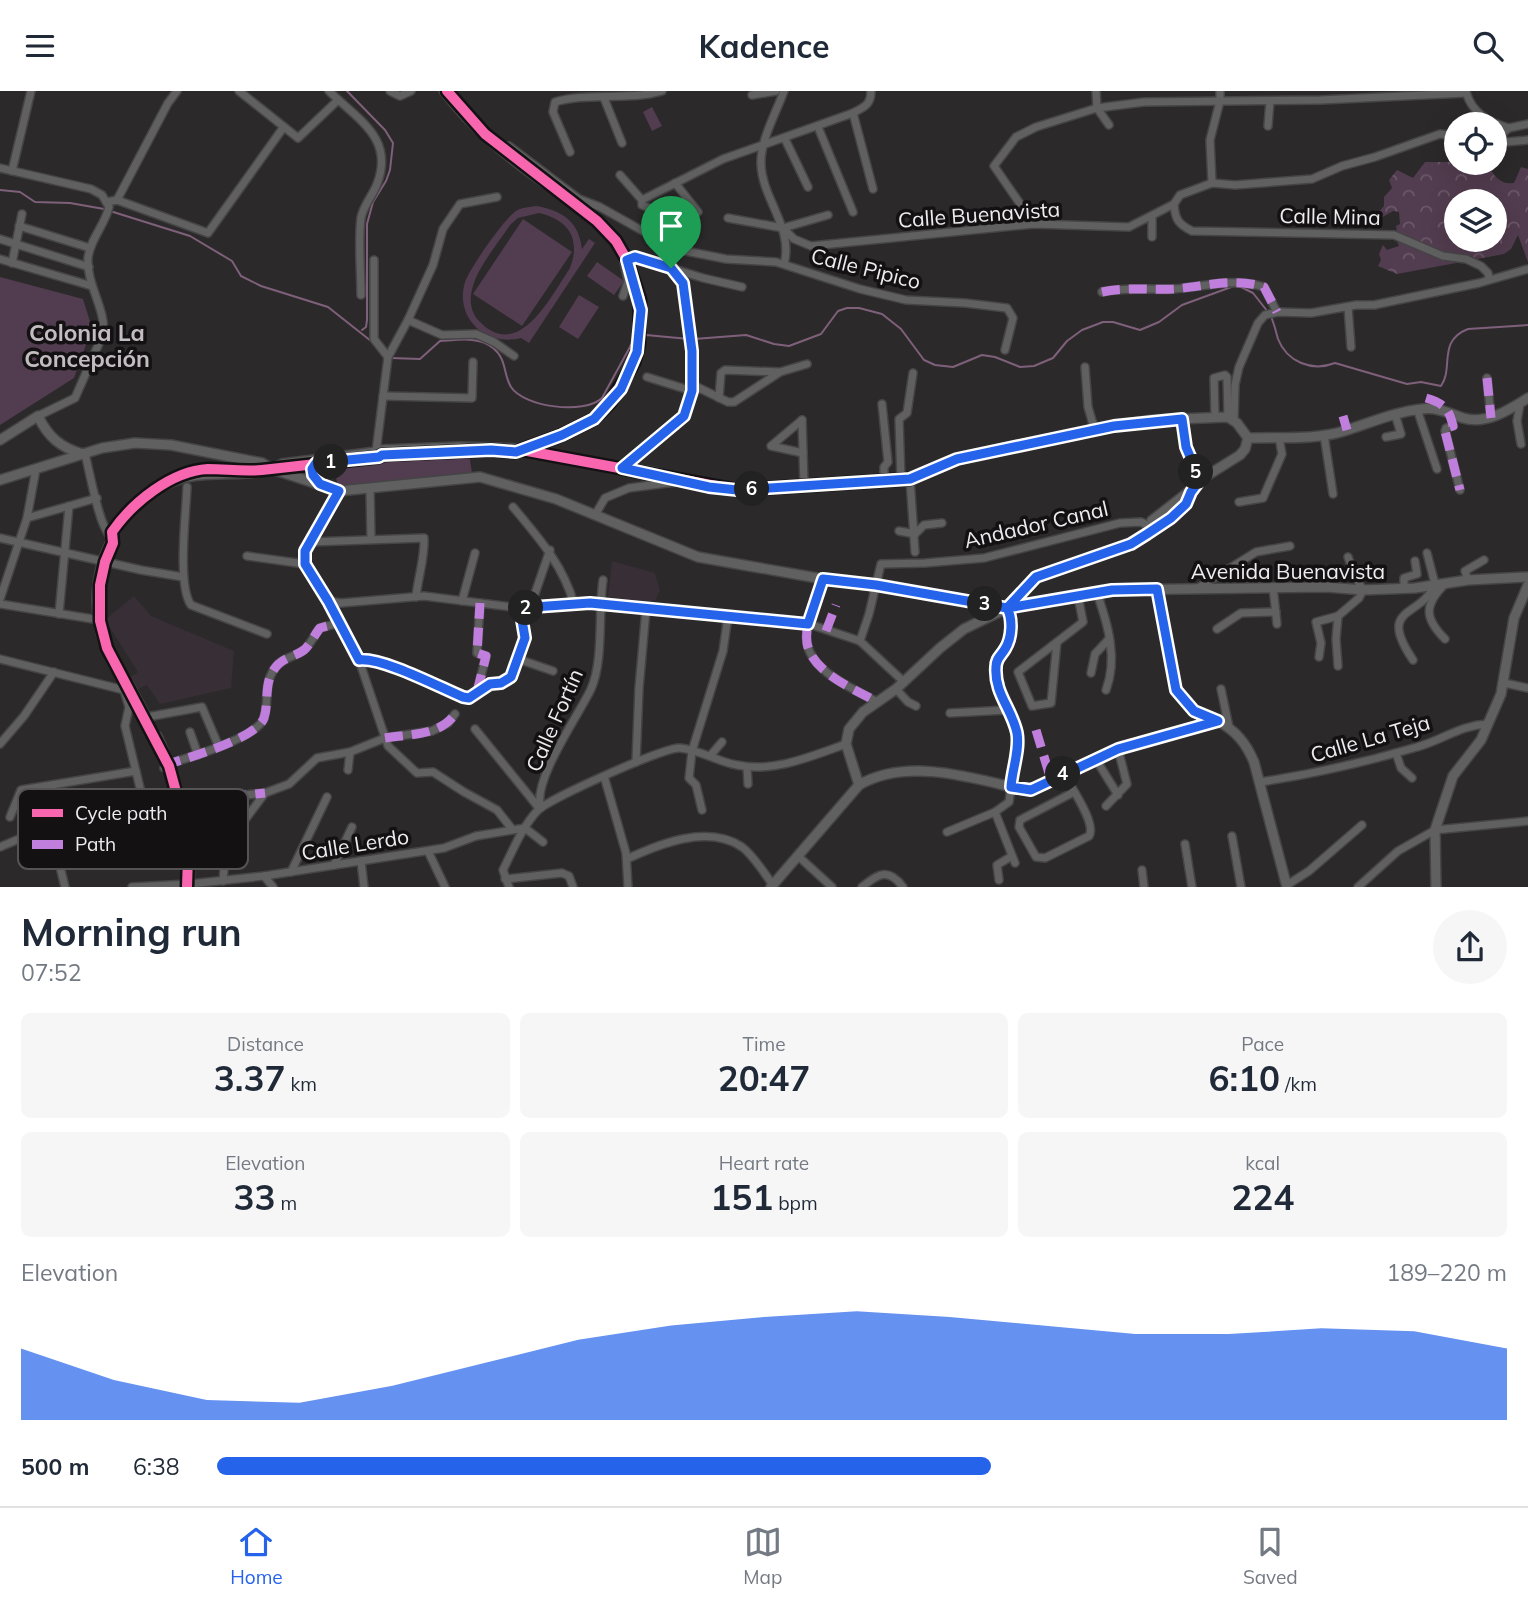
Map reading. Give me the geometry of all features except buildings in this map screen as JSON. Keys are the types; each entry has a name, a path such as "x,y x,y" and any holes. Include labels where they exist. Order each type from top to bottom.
{"street":[{"path":"12,171 31,91"},
{"path":"108,204 117,200 177,91"},
{"path":"239,91 298,138 338,100"},
{"path":"328,91 374,134 381,147 382,166 361,216 361,295"},
{"path":"390,91 400,96 411,91"},
{"path":"443,91 465,120 503,154 545,184"},
{"path":"570,152 553,112 555,102 662,91"},
{"path":"752,95 776,91"},
{"path":"784,91 761,161 762,176 783,228 787,252 784,264"},
{"path":"642,200 723,159 853,113 867,106 871,91"},
{"path":"1096,91 1097,108 1109,125"},
{"path":"1212,183 1210,140 1220,91"},
{"path":"1319,91 1321,100"},
{"path":"1034,224 994,166 1016,137 1036,127 1097,108 1143,102 1321,100 1466,92 1472,107 1494,123 1509,128 1528,124"},
{"path":"604,98 622,143"},
{"path":"1268,127 1270,101"},
{"path":"853,113 873,189"},
{"path":"818,127 853,212"},
{"path":"117,200 208,233 283,128"},
{"name":"Calle Buenavista","path":"783,228 794,239 811,246 1034,224 1129,227 1174,204 1180,195 1212,183 1235,185 1312,179 1342,166 1444,134"},
{"path":"785,139 808,187"},
{"path":"1507,142 1528,140"},
{"path":"509,146 579,199 600,207 675,249 666,254 671,268 683,283 692,351 693,388 684,416 622,468"},
{"path":"0,168 91,189 102,195 108,204 107,216 90,248 89,267 104,330 101,342 75,398 38,416 0,440"},
{"path":"620,175 642,200 642,205 656,211 653,235"},
{"path":"675,183 698,212"},
{"path":"376,452 388,358 433,265 443,229 460,204 497,197"},
{"name":"Calle Mina","path":"1174,204 1174,214 1179,225 1192,231 1394,235 1443,256 1466,259 1481,266 1489,278"},
{"path":"12,263 22,214"},
{"path":"728,218 783,228 828,215"},
{"path":"1152,217 1153,237"},
{"path":"19,226 90,248"},
{"path":"0,239 89,267"},
{"name":"Calle Pipico","path":"675,249 726,259 784,264 860,289 906,300 1007,308 1013,318 1006,350"},
{"path":"623,296 628,281 624,262 635,257 742,287"},
{"path":"0,259 92,286"},
{"path":"374,260 374,339 388,358"},
{"path":"1231,419 1239,367 1258,323 1265,315 1276,312 1311,313 1374,305 1479,283 1528,269"},
{"path":"1102,292 1247,282 1264,287 1276,312"},
{"path":"1348,307 1351,347"},
{"path":"408,320 442,335 476,334 514,356"},
{"path":"383,396 472,398 473,362"},
{"path":"647,377 693,388 731,403 780,372 807,364"},
{"path":"1085,367 1088,407 1095,431"},
{"path":"719,398 721,373 725,370 780,372"},
{"path":"913,373 907,413 899,419 915,534 915,552"},
{"path":"1214,416 1214,378 1225,375 1231,419"},
{"path":"1487,378 1491,418"},
{"path":"1248,438 1343,432 1417,409 1437,408 1467,419 1491,418 1524,401"},
{"path":"1521,444 1517,421 1524,401"},
{"path":"882,404 888,462 884,467 884,480"},
{"path":"1417,409 1437,469"},
{"path":"1450,413 1453,426 1445,431 1460,490"},
{"path":"1386,437 1401,434 1395,414"},
{"path":"38,416 45,432 53,439 73,451 85,454"},
{"path":"219,747 202,707 147,717 125,686 106,651 98,626 96,590 101,561 112,538 141,502 170,484 201,475 262,472 282,464 382,450 505,447 709,487 737,490 906,479 957,459 1135,422 1214,416 1231,419 1246,432 1248,438 1240,455 1197,483 1151,520"},
{"path":"859,785 846,744 853,722 964,629 1007,608 1036,577 1131,544 1171,518 1186,504 1197,483 1186,447 1182,419"},
{"path":"803,453 771,446 802,420 804,485"},
{"path":"1324,435 1333,494"},
{"path":"1239,502 1263,498 1282,454 1279,437"},
{"path":"0,480 102,448 135,443 171,445 262,463 339,491 481,477 556,499 698,557 1007,608 1012,622 1007,647 998,658 996,687 1018,741 1009,803 995,812 947,832"},
{"path":"85,454 103,523 107,535 112,538"},
{"path":"320,484 312,472 321,459"},
{"path":"36,468 27,518 0,601 93,619"},
{"path":"595,515 605,498 629,488 686,481"},
{"path":"187,487 183,577 186,598 191,605 267,634"},
{"path":"370,488 371,539"},
{"path":"339,491 305,551 305,564 359,660 388,746 417,773 433,772 497,810 512,829"},
{"path":"27,518 97,498"},
{"path":"59,614 69,506"},
{"path":"513,507 550,550 567,580 574,604"},
{"name":"Andador Canal","path":"876,585 881,564 984,558 1120,523 1141,522 1147,525 1147,534"},
{"path":"915,534 924,525 942,523"},
{"path":"899,531 915,534"},
{"path":"0,538 183,577"},
{"path":"310,542 424,538 425,553 418,573 416,597"},
{"path":"1198,588 1256,552 1290,546"},
{"path":"530,608 550,550"},
{"path":"462,601 475,553"},
{"path":"1413,660 1400,641 1398,628 1409,609 1429,595 1435,584 1427,553"},
{"path":"247,556 305,564"},
{"path":"1319,657 1321,643 1317,622 1338,616 1363,590 1348,557"},
{"path":"1468,580 1465,572 1484,560"},
{"path":"1404,588 1404,578 1417,574 1415,561"},
{"name":"Avenida Buenavista","path":"1007,608 1119,590 1273,587 1363,590 1528,577"},
{"path":"823,579 808,624 807,643 811,653 828,674 877,702"},
{"name":"Calle Fortín","path":"541,808 540,800 551,765 594,679 598,659 599,604 603,580"},
{"path":"1444,639 1433,627 1429,606 1433,596 1446,582"},
{"path":"860,641 876,585"},
{"path":"1436,887 1435,830 1453,776 1480,740 1504,683 1514,618 1528,585"},
{"path":"1273,587 1277,624"},
{"path":"1157,589 1176,690 1194,711 1229,727 1246,743 1260,782 1287,886 1309,871 1362,825"},
{"path":"1097,593 1113,657 1113,668 1106,690"},
{"path":"328,601 341,603 424,596 520,608 599,604 808,624 860,641 900,685 908,702 916,706"},
{"path":"1057,642 1051,703 1032,706 1018,672 1057,642 1083,622 1078,596"},
{"path":"477,692 486,656 477,653 480,603"},
{"path":"359,660 366,659 389,666 469,698 490,684 501,683 511,677 525,638 520,608"},
{"path":"636,762 646,610"},
{"path":"1217,629 1241,613 1276,612"},
{"path":"702,810 696,785 689,778 692,751 722,657 727,616"},
{"path":"1338,616 1338,666"},
{"path":"167,766 219,747 257,729 263,721 268,682 274,669 283,659 304,649 320,628 339,623"},
{"path":"1091,673 1096,654 1109,639"},
{"path":"0,659 54,673 125,686"},
{"path":"518,659 553,671"},
{"path":"0,744 24,716 54,673"},
{"path":"1504,683 1528,688"},
{"path":"125,686 129,704 125,726 141,789"},
{"path":"1221,689 1229,727"},
{"path":"950,713 1007,709"},
{"path":"248,795 265,793 289,784 317,758 350,752 385,738 432,731 448,723 455,714"},
{"path":"627,859 677,841 730,841 743,848 772,886 859,785 890,773 962,776 1031,790 1118,749 1218,721"},
{"name":"Calle La Teja","path":"1260,782 1322,772 1429,744 1445,734 1464,728 1488,724"},
{"path":"475,729 541,808"},
{"path":"190,732 198,755"},
{"path":"158,736 177,789"},
{"path":"710,756 722,742"},
{"path":"573,887 569,876 562,873 507,883 503,870 525,828 541,808 604,776 672,749 692,751 747,767 794,762 846,744"},
{"path":"1106,806 1128,781 1118,749"},
{"path":"348,770 350,752"},
{"path":"1396,753 1401,768 1412,778"},
{"path":"1100,766 1118,795"},
{"path":"747,767 748,784"},
{"path":"27,789 136,771"},
{"path":"1064,773 1092,825 1091,834 1045,858 1036,857 1019,822 1074,792"},
{"path":"604,776 627,859 628,887"},
{"path":"248,816 265,793"},
{"path":"10,817 18,797"},
{"path":"291,872 327,797"},
{"path":"995,812 1014,860 997,865 999,880"},
{"path":"1358,887 1398,851 1435,830 1528,821"},
{"path":"334,865 352,827"},
{"path":"525,828 543,842"},
{"name":"Calle Lerdo","path":"132,887 223,881 237,883 264,876 444,848 476,836 525,828"},
{"path":"1232,836 1241,887"},
{"path":"0,847 18,839"},
{"path":"1185,844 1192,887"},
{"path":"428,851 445,887"},
{"path":"797,856 832,887"},
{"path":"361,861 364,887"},
{"path":"61,869 65,887"},
{"path":"223,881 224,869"},
{"path":"1142,870 1144,887"},
{"path":"862,887 875,877 886,874 896,878 902,887"},
{"path":"264,876 273,887"}],"shaded area":[{"path":"612,561 655,573 660,591 655,600 649,602 608,597"},
{"path":"134,596 151,616 234,651 231,688 160,704 147,685 134,691 127,679 138,672 105,620"}],"green space":[{"path":"652,107 662,126 652,131 643,112"},
{"path":"1425,162 1444,162 1444,175 1495,175 1505,183 1514,183 1521,167 1528,169 1528,262 1518,235 1507,252 1507,189 1444,189 1444,252 1507,252 1397,274 1378,266 1383,245 1387,250 1399,246 1397,241 1402,237 1397,233 1396,226 1400,224 1399,212 1393,211 1381,218 1378,213 1384,206 1384,197 1392,188 1389,180 1397,170 1413,178"},
{"path":"537,206 555,211 568,219 577,232 582,249 589,239 595,243 529,343 521,338 496,338 485,334 469,318 464,308 465,282 473,266 504,223 516,211","holes":["539,213 558,220 570,232 574,248 570,268 532,321 520,330 507,334 494,332 479,321 472,309 471,295 476,279 510,225 518,218"]},
{"path":"523,219 572,252 522,326 473,294"},
{"path":"597,262 624,281 614,295 587,276"},
{"path":"0,277 83,299 92,328 74,378 0,425"},
{"path":"579,295 599,307 578,339 559,327"},
{"path":"469,453 472,473 338,486 333,465"}],"waterway":[{"path":"347,91 385,130 393,143 390,170 373,202 367,224 367,320 366,327 362,330"},
{"path":"0,190 20,192 35,202 70,203 104,209"},
{"path":"110,211 190,236 232,261 241,276 261,286 328,307 371,341"},
{"path":"694,339 746,335 789,346 821,334 838,311 859,308 882,314 901,329 924,360 935,365 953,367 982,355 1020,367 1034,366 1053,358 1067,341 1082,330 1103,322 1113,322 1140,330 1159,322 1182,305 1234,286"},
{"path":"1239,286 1253,293 1268,312"},
{"path":"1271,316 1282,347 1287,354 1301,363 1318,366 1335,363 1407,384 1421,382 1441,386 1445,379 1449,348 1458,334 1468,329 1528,325"},
{"path":"391,358 420,359 440,341 481,342 497,352 511,387 518,394 541,404 569,407 582,406 602,398 636,336 689,339"}],"marked path":[{"path":"1102,292 1173,289 1218,283 1252,284 1264,287 1277,312"},
{"path":"1487,378 1491,418"},
{"path":"1426,398 1444,407 1451,420 1453,426 1445,431 1460,490"},
{"path":"1343,416 1347,430"},
{"path":"823,579 807,627 807,643 811,654 817,663 836,679 877,702"},
{"path":"477,692 486,656 477,653 480,603"},
{"path":"826,631 836,605"},
{"path":"359,660 396,667 469,698 490,684 501,683 511,677 525,638 520,608"},
{"path":"165,768 168,764 236,740 259,725 264,718 268,682 276,666 304,650 320,628 339,623"},
{"path":"385,738 433,730 449,721 455,714"},
{"path":"1036,730 1051,780"},
{"path":"248,795 265,793"}],"cycle path":[{"path":"175,789 169,766 107,648 100,621 100,585 113,543 112,532 130,510 167,482 194,471 262,470 382,455 491,450 515,452 562,435 594,419 610,403 634,363 639,345 640,299 627,260 616,241 597,221 485,134 447,91"},
{"path":"522,450 738,490 910,479"},
{"path":"187,887 188,869"}],"district":[{"name":"Colonia La Concepción","path":"87,345"}],"route":[{"path":"671,268 635,257 627,260 641,310 634,363 621,389 610,403 594,419 578,429 516,452 491,450 382,455 316,463 312,469 314,478 339,491 305,551 305,564 359,660 366,659 389,666 469,698 490,684 501,683 511,677 525,638 520,608 590,603 808,624 823,579 876,585 1007,608 1112,590 1157,589 1176,690 1194,711 1218,721 1118,749 1031,790 1011,787 1018,741 996,687 996,664 1007,647 1012,622 1007,608 1036,577 1131,544 1171,518 1186,504 1200,480 1186,447 1182,419 1135,422 957,459 910,479 737,490 709,487 622,468 684,416 692,391 692,351 683,283 671,268"}]}
